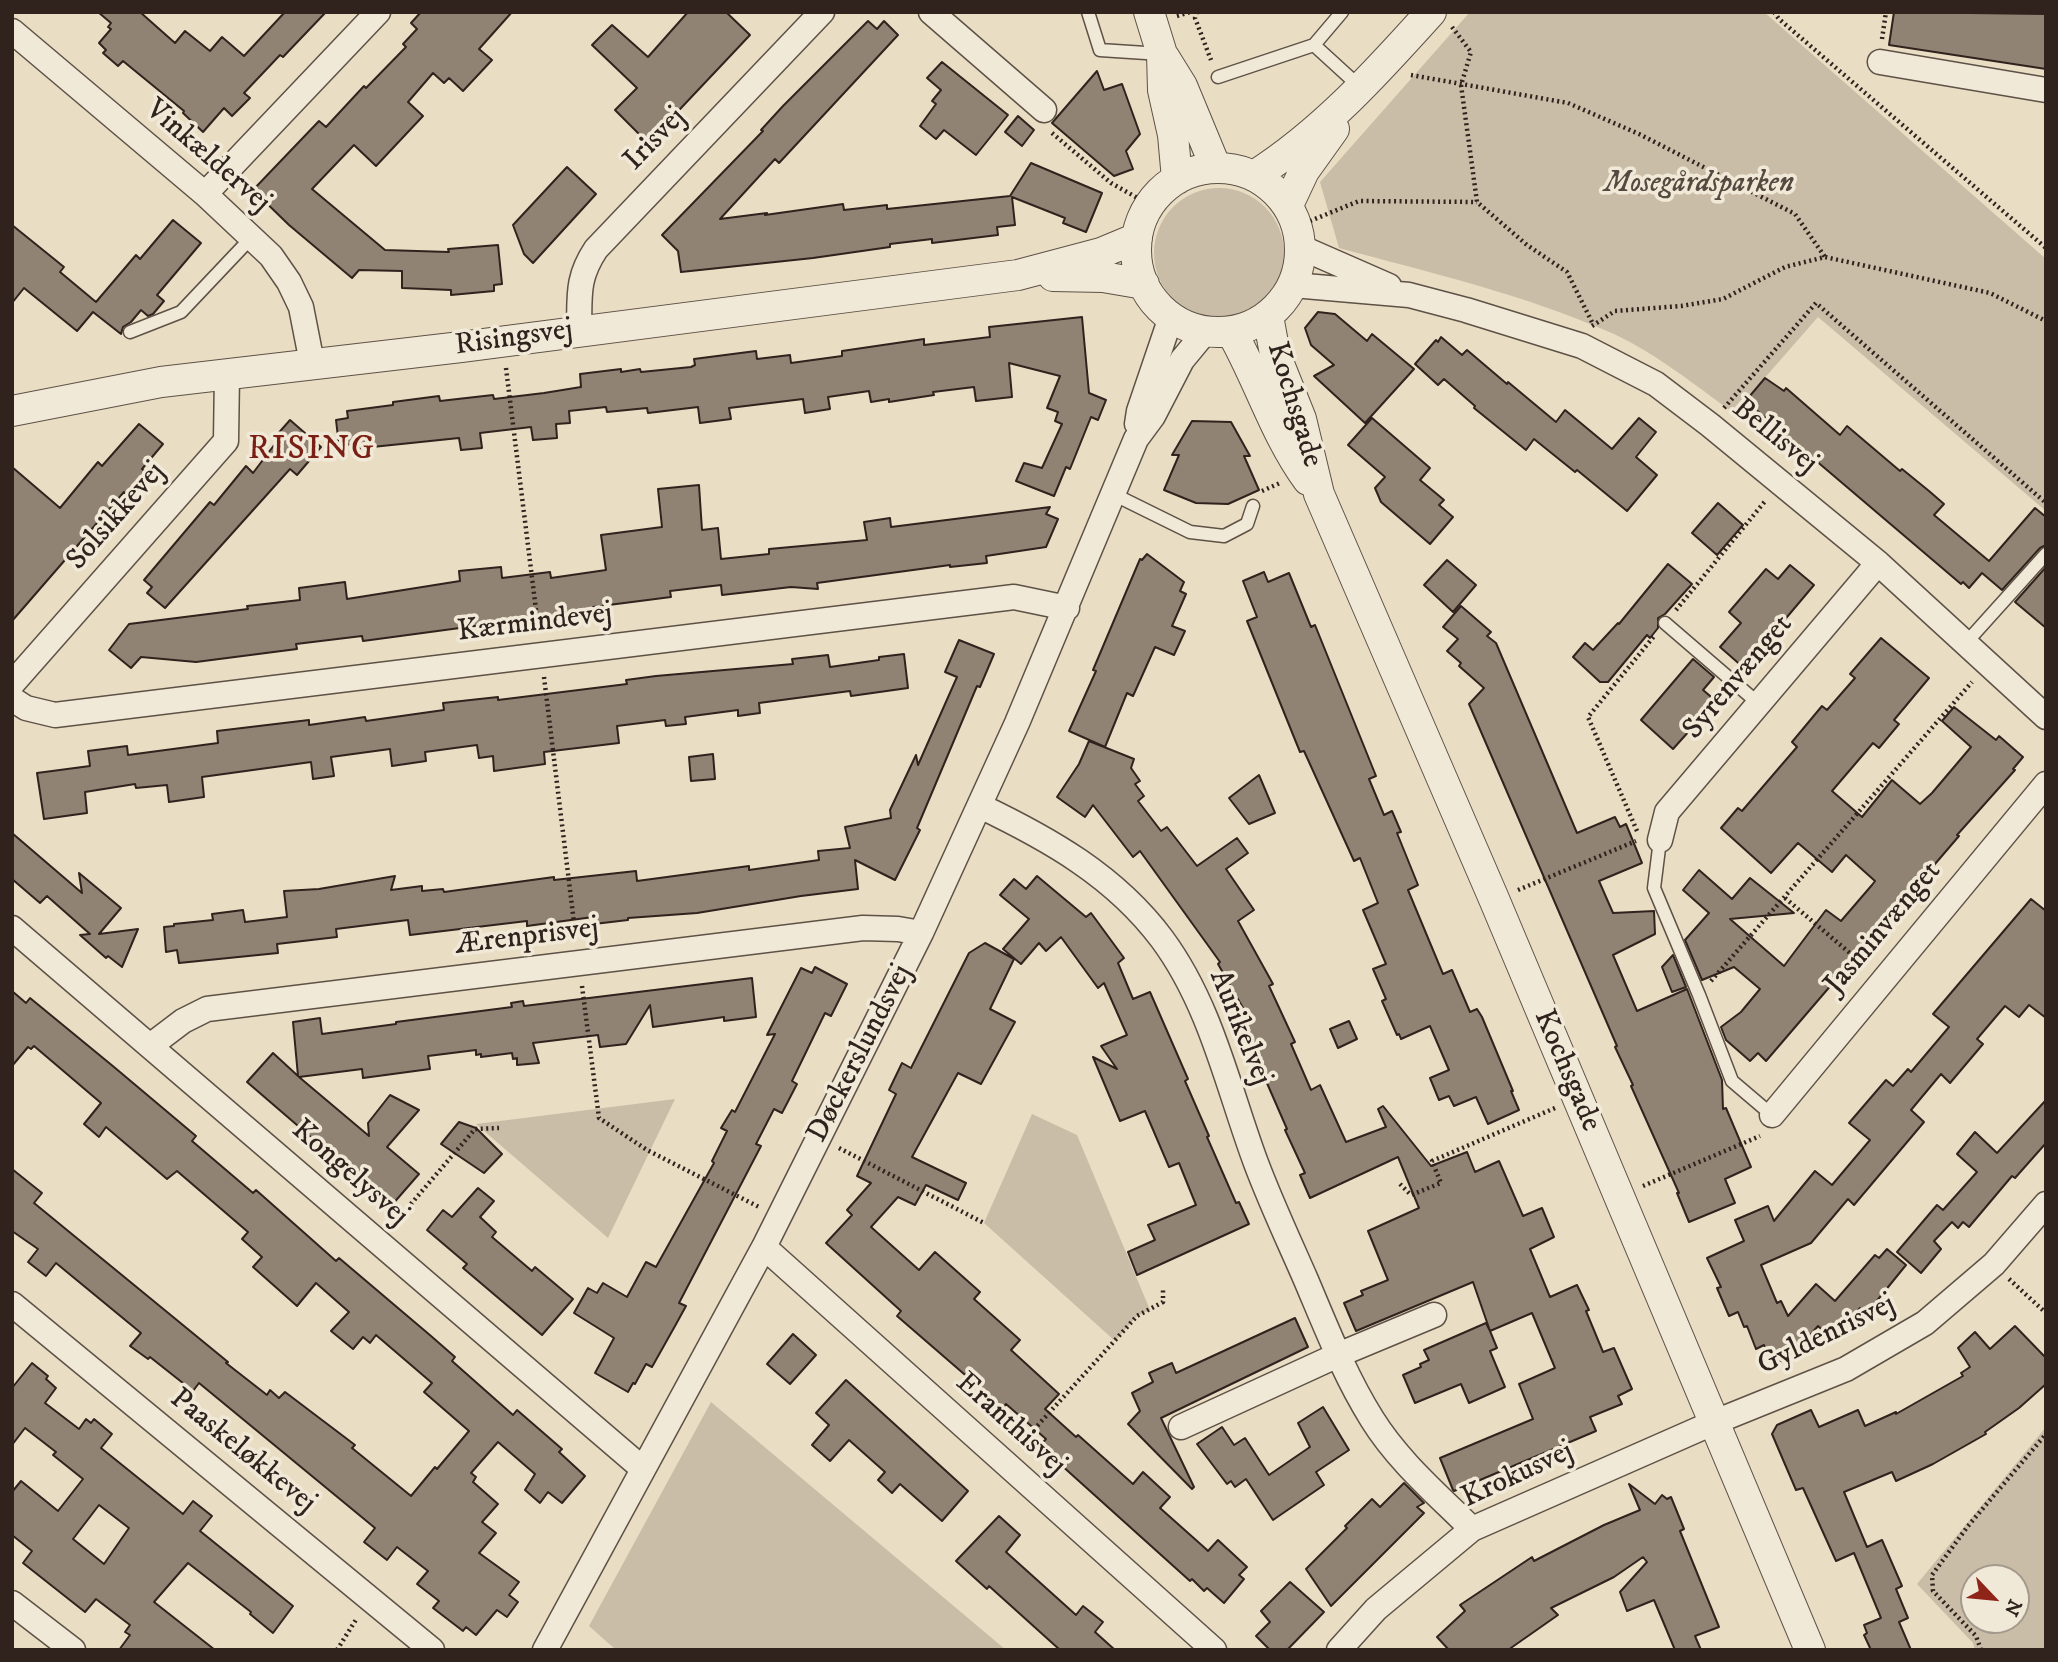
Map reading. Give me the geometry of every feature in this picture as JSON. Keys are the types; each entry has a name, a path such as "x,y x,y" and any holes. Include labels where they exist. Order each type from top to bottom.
{"street":[{"path":"205,194 378,12"},
{"name":"Irisvej","path":"579,331 580,281 586,264 596,249 822,12"},
{"path":"931,12 1044,110"},
{"path":"1149,12 1162,54 1182,86 1216,168"},
{"path":"1254,176 1286,155 1439,17"},
{"name":"Vinkældervej","path":"12,31 205,194 271,256 289,282 300,307 312,363"},
{"path":"1162,54 1163,90 1173,135 1177,179"},
{"path":"1880,62 2046,90"},
{"path":"1295,226 1272,187 1235,169 1216,168 1177,179 1150,205 1136,238 1136,261 1144,284 1160,308 1186,325 1218,331 1250,326 1268,316 1293,285 1295,226 1304,171 1370,79"},
{"name":"Bellisvej","path":"1295,226 1409,295"},
{"name":"Risingsvej","path":"13,408 161,382 1018,275 1101,253 1136,238"},
{"name":"Risingsvej","path":"1018,275 1104,277 1144,284"},
{"name":"Bellisvej","path":"1293,285 1409,295 1466,310 1587,335 1710,425 1878,563 2046,717"},
{"name":"Kochsgade","path":"1268,316 1275,354 1301,419 1311,483"},
{"name":"Døckerslundsvej","path":"1136,439 1139,411 1171,317"},
{"name":"Døckerslundsvej","path":"545,1650 764,1247 922,933 1067,608 1136,439 1153,416 1182,360 1218,331"},
{"name":"Kochsgade","path":"1218,331 1250,365 1294,460 1311,483 1494,899 1810,1650"},
{"name":"Solsikkevej","path":"12,684 226,441 227,374"},
{"name":"Syrenvænget","path":"1651,840 1667,812 1878,563"},
{"name":"Kærmindevej","path":"12,699 26,708 55,715 1014,597 1067,608"},
{"name":"Jasminvænget","path":"1772,1115 2046,784"},
{"name":"Aurikelvej","path":"980,806 1031,831 1078,859 1125,897 1162,939 1188,979 1208,1023 1257,1164 1338,1355 1372,1420 1397,1454 1472,1529"},
{"name":"Kongelysvej","path":"12,928 643,1469"},
{"name":"Ærenprisvej","path":"150,1045 183,1021 207,1009 863,928 922,933"},
{"name":"Gyldenrisvej","path":"1715,1422 1846,1369 1925,1323 1994,1264 2046,1204"},
{"name":"Eranthisvej","path":"764,1247 1214,1650"},
{"name":"Paaskeløkkevej","path":"12,1304 432,1650"},
{"path":"1181,1427 1338,1355 1434,1315"},
{"name":"Krokusvej","path":"1339,1650 1376,1609 1472,1529 1715,1422"},
{"path":"12,1603 73,1650"}],"lane":[{"path":"1088,12 1100,50 1162,54"},
{"path":"1218,77 1314,44 1342,12"},
{"path":"1314,44 1370,79"},
{"path":"130,332 181,312 251,238"},
{"path":"1113,494 1190,532 1224,536 1247,524 1253,506"},
{"path":"1965,644 2046,554"},
{"path":"1665,623 1758,703"},
{"path":"1651,840 1654,888 1732,1081 1772,1115"}],"path":[{"path":"1197,12 1195,18 1218,77"},
{"path":"1774,12 2046,248"},
{"path":"1439,17 1471,52 1461,85 1477,202"},
{"path":"1370,79 1461,85 1568,103 1639,134 1795,214 1825,257"},
{"path":"1044,110 1047,128 1111,183 1150,205"},
{"path":"1295,226 1359,201 1477,202 1527,245 1567,272 1587,335 1615,311 1681,306 1723,299 1785,267 1825,257 1990,293 2046,321"},
{"path":"1710,425 1816,303 2046,503"},
{"path":"502,341 599,1118 647,1150 779,1217"},
{"path":"1494,899 1632,842 1651,840 1588,717 1780,482"},
{"path":"1253,506 1256,494 1311,483"},
{"path":"1699,995 1987,664"},
{"path":"1785,898 1882,980"},
{"path":"1400,1184 1411,1195 1441,1183 1432,1161 1577,1098"},
{"path":"1619,1197 1765,1133 1772,1115"},
{"path":"379,1242 475,1129 499,1128"},
{"path":"819,1138 984,1223"},
{"path":"1994,1264 2046,1313"},
{"path":"1004,1462 1138,1316 1163,1302 1163,1290"},
{"path":"1980,1650 1976,1636 1933,1591 1932,1575 1968,1526 2046,1434"},
{"path":"337,1650 370,1598"}],"green space":[{"name":"Mosegårdsparken","path":"1470,12 1764,12 2046,259 2046,511 1818,317 1734,413 1630,342 1581,320 1513,296 1339,248 1320,182"},
{"path":"1219,188 1244,193 1265,207 1279,228 1284,253 1279,278 1265,299 1244,313 1219,318 1194,313 1173,299 1159,278 1154,253 1159,228 1173,207 1194,193"},
{"path":"675,1099 608,1238 476,1124"},
{"path":"1032,1114 1077,1135 1150,1310 1137,1316 1115,1341 984,1223"},
{"path":"711,1402 1006,1650 616,1650 589,1626"},
{"path":"2046,1427 2046,1650 1975,1650 1973,1643 1964,1634 2030,1634 2030,1564 1960,1564 1960,1629 1917,1584"}],"building":[{"path":"98,12 140,12 175,43 185,31 210,51 222,37 244,56 285,12 326,12 244,93 250,98 232,116 224,108 203,132 184,111 123,61 118,66 103,53 106,50 99,43 111,29 108,27 111,23"},
{"path":"421,12 512,12 479,49 492,60 463,91 449,78 444,83 433,73 408,102 423,116 376,166 354,145 312,189 385,250 449,252 448,249 498,245 502,284 494,285 494,291 451,295 451,290 402,288 402,271 359,270 352,278 289,225 253,190 319,121 326,127 364,86 366,88 406,47 403,44 417,29 411,23"},
{"path":"688,12 726,12 750,35 648,143 615,110 637,88 592,45 612,25 648,57"},
{"path":"1894,12 2046,14 2046,69 1889,45"},
{"path":"868,21 877,29 884,21 898,35 779,163 775,159 720,219 843,204 844,210 887,205 887,209 1010,196 1031,163 1102,193 1086,232 1063,223 1065,218 1012,197 1015,225 997,227 998,235 932,243 932,239 813,258 681,272 678,251 662,235 763,131 761,130 783,106"},
{"path":"942,62 1008,115 976,155 944,130 936,139 920,126 936,104 932,101 941,90 927,78"},
{"path":"1097,71 1104,90 1122,84 1140,134 1126,151 1133,169 1114,176 1052,123"},
{"path":"1018,116 1034,130 1022,146 1005,132"},
{"path":"567,167 596,194 533,263 524,254 513,225"},
{"path":"173,220 201,243 157,295 164,301 153,314 148,316 141,310 123,327 121,334 93,312 77,331 24,288 12,303 12,225 64,267 60,272 96,302 136,255 140,259"},
{"path":"1318,312 1335,314 1367,341 1372,334 1414,369 1365,423 1314,376 1334,365 1311,345 1305,328"},
{"path":"1082,317 1089,393 1106,400 1098,420 1091,417 1070,469 1066,467 1054,496 1016,481 1024,463 1042,468 1062,424 1055,421 1058,412 1047,408 1060,376 1009,363 1012,397 976,401 974,387 933,392 934,395 889,402 889,399 871,402 869,391 828,397 830,409 805,413 803,399 729,408 731,419 700,423 698,407 648,413 647,408 607,412 606,407 569,411 570,423 556,424 557,438 533,440 531,427 480,433 482,448 461,450 459,438 353,449 352,444 339,446 336,420 348,418 347,411 393,405 393,402 439,396 440,401 493,395 494,399 544,393 581,387 580,374 621,369 621,372 640,369 641,372 691,367 695,365 694,359 756,351 757,359 790,355 791,363 842,356 842,351 924,339 924,345 990,337 989,327"},
{"path":"1441,337 1462,355 1467,350 1556,422 1565,410 1612,449 1639,418 1656,432 1636,457 1657,475 1627,511 1534,439 1526,450 1474,408 1475,406 1444,379 1438,385 1415,364"},
{"path":"1765,378 1784,391 1786,388 1840,435 1847,426 1900,471 1902,469 1929,491 1944,504 1934,515 1989,561 2035,508 2046,517 2046,545 2040,548 2002,590 1982,573 1969,588 1963,582 1961,584 1754,408 1757,404 1749,397"},
{"path":"1372,418 1430,468 1420,480 1444,500 1439,505 1453,517 1430,544 1381,502 1375,488 1385,477 1348,445"},
{"path":"290,420 321,447 297,475 290,469 165,608 147,593 152,587 144,580 210,502 214,505 246,466 253,473 278,440 275,437"},
{"path":"1192,421 1231,422 1250,456 1244,456 1259,490 1228,504 1196,503 1164,490 1179,455 1172,455"},
{"path":"139,424 163,444 142,469 152,477 134,500 124,492 12,621 12,467 60,508 98,462 102,466"},
{"path":"699,485 702,530 718,528 721,559 769,554 769,549 867,540 864,522 890,518 891,527 1050,507 1046,514 1058,519 1046,547 986,556 987,563 950,565 817,583 818,589 791,587 722,595 721,585 670,591 671,597 593,607 594,610 363,641 362,636 296,644 297,649 196,662 141,657 131,668 109,650 129,624 300,600 299,588 345,582 347,599 460,581 459,571 501,567 502,578 550,572 551,578 606,570 601,535 662,527 658,489"},
{"path":"1718,503 1743,525 1717,555 1692,533"},
{"path":"1147,554 1184,582 1180,591 1186,594 1172,626 1185,631 1174,655 1155,647 1133,696 1127,693 1105,747 1069,731 1140,559"},
{"path":"1447,560 1476,585 1453,612 1424,585"},
{"path":"1668,564 1692,584 1665,614 1658,618 1658,628 1650,638 1647,635 1608,682 1600,682 1573,657 1585,643 1593,650 1619,624"},
{"path":"1790,565 1814,585 1744,668 1720,647 1741,623 1729,612 1766,569 1778,579"},
{"path":"2046,567 2046,628 2015,602"},
{"path":"1264,572 1268,582 1289,573 1311,627 1315,625 1376,776 1369,779 1384,815 1392,811 1401,832 1397,833 1418,885 1408,890 1443,974 1452,970 1470,1012 1477,1009 1482,1017 1513,1091 1519,1110 1488,1124 1476,1097 1454,1106 1449,1096 1439,1100 1430,1078 1449,1070 1430,1026 1401,1039 1382,1001 1386,999 1373,969 1386,964 1363,910 1378,903 1360,858 1354,861 1304,751 1300,752 1247,621 1257,617 1243,581"},
{"path":"1461,606 1491,632 1487,636 1496,643 1577,833 1615,817 1620,827 1626,824 1642,863 1599,881 1613,913 1654,911 1655,934 1613,955 1637,1011 1687,989 1722,1080 1723,1109 1726,1108 1751,1167 1725,1179 1735,1203 1689,1222 1615,1047 1617,1046 1469,704 1484,688 1459,666 1461,663 1447,651 1458,639 1443,627"},
{"path":"1881,638 1929,678 1894,720 1899,724 1879,748 1873,743 1832,791 1862,817 1892,780 1920,804 1971,747 1942,721 1954,707 1996,740 1999,736 2023,757 2013,769 2015,770 1766,1061 1758,1053 1750,1061 1726,1040 1721,1027 1741,1012 1760,989 1734,967 1702,980 1685,940 1709,913 1683,890 1699,870 1732,899 1750,878 1794,913 1730,919 1784,966 1826,910 1841,921 1872,885 1875,881 1846,855 1832,872 1798,843 1771,873 1721,828 1738,808 1742,811 1797,747 1792,742 1822,706 1827,710 1855,678 1850,674"},
{"path":"959,640 994,654 980,687 977,686 917,828 920,830 895,880 855,860 858,889 697,913 628,918 594,924 593,917 527,926 527,921 410,935 408,920 336,929 337,937 277,944 278,953 179,963 177,950 166,952 164,927 174,924 213,920 212,914 243,910 245,922 287,917 284,891 319,889 395,876 391,890 422,886 422,891 443,889 444,892 554,877 554,880 636,871 637,881 819,860 818,851 850,848 845,827 891,818 890,810 916,755 918,765 957,677 945,672"},
{"path":"904,654 908,688 851,696 850,691 759,703 760,713 738,716 738,710 685,717 686,724 666,726 665,720 617,726 619,743 544,752 545,764 494,771 493,756 479,758 477,745 425,752 426,761 392,766 390,749 331,757 334,776 313,779 311,762 202,777 204,797 169,802 167,785 136,788 135,784 85,792 87,813 44,819 37,773 90,766 88,751 127,746 128,755 218,743 217,731 309,720 309,725 365,717 366,721 444,710 443,703 498,697 498,700 627,684 626,680 656,676 793,664 792,659 828,655 830,667"},
{"path":"1693,659 1714,677 1703,690 1716,701 1673,749 1641,720"},
{"path":"1089,741 1134,759 1131,768 1140,781 1135,784 1144,796 1138,801 1161,831 1167,827 1197,866 1237,838 1248,853 1226,869 1254,910 1238,921 1273,984 1269,986 1295,1042 1291,1044 1311,1090 1320,1085 1346,1142 1386,1127 1378,1109 1383,1106 1431,1166 1467,1152 1475,1172 1499,1161 1523,1216 1542,1208 1554,1237 1530,1249 1550,1297 1577,1285 1589,1310 1586,1311 1603,1352 1614,1348 1632,1389 1618,1396 1622,1404 1590,1417 1596,1431 1453,1490 1440,1458 1533,1419 1519,1384 1555,1368 1532,1313 1490,1331 1473,1282 1356,1331 1344,1303 1363,1295 1361,1291 1388,1280 1368,1231 1419,1208 1398,1157 1310,1198 1300,1175 1305,1173 1285,1130 1287,1129 1263,1074 1263,1065 1239,1010 1243,1008 1218,964 1220,962 1140,851 1133,857 1093,805 1085,817 1057,797 1079,764"},
{"path":"713,754 715,779 691,781 689,757"},
{"path":"1259,775 1275,813 1249,824 1229,798"},
{"path":"12,833 82,893 79,873 121,908 99,934 138,929 122,967 108,956 106,958 80,935 90,934 47,896 40,903 12,879"},
{"path":"1037,876 1086,917 1091,913 1124,958 1118,963 1133,999 1150,992 1188,1079 1185,1081 1209,1136 1207,1137 1236,1203 1239,1202 1249,1224 1137,1275 1128,1252 1155,1240 1148,1225 1196,1205 1179,1163 1169,1167 1145,1111 1120,1121 1093,1057 1117,1069 1101,1046 1127,1035 1104,983 1098,988 1061,937 1046,951 1039,943 1021,964 1003,949 1029,919 1000,895 1014,879 1026,889"},
{"path":"2031,899 2046,911 2046,1018 2029,1005 2019,1017 2005,1006 1977,1039 1983,1044 1950,1083 1941,1074 1911,1110 1924,1122 1854,1205 1848,1199 1811,1243 1761,1265 1777,1303 1781,1301 1788,1316 1816,1284 1835,1301 1875,1255 1879,1258 1887,1249 1906,1265 1867,1313 1860,1308 1833,1340 1818,1326 1791,1357 1772,1365 1764,1345 1756,1349 1738,1312 1729,1316 1717,1288 1721,1287 1707,1258 1744,1241 1735,1220 1768,1206 1774,1221 1815,1171 1832,1185 1870,1140 1849,1123 1886,1080 1893,1086 1908,1069 1911,1072 1949,1027 1933,1014"},
{"path":"985,943 1014,959 990,1009 1015,1022 981,1084 958,1073 912,1157 966,1183 958,1200 926,1185 915,1205 898,1197 871,1227 919,1270 935,1252 980,1292 974,1299 1020,1340 1011,1350 1059,1394 1045,1409 1133,1484 1143,1472 1170,1497 1160,1508 1208,1551 1218,1540 1247,1567 1239,1575 1244,1579 1224,1603 1207,1588 1204,1591 1192,1579 1190,1581 1040,1446 1046,1439 1006,1404 1001,1410 984,1396 986,1393 897,1316 901,1311 826,1243 852,1215 847,1210 871,1183 857,1176 896,1094 889,1090 902,1063 911,1068 969,953"},
{"path":"1673,955 1686,987 1672,992 1662,967"},
{"path":"815,967 847,984 831,1016 825,1013 792,1081 797,1084 782,1113 774,1109 756,1144 761,1146 679,1303 686,1306 652,1367 646,1364 628,1392 595,1373 614,1338 574,1313 588,1288 597,1293 603,1283 627,1297 646,1262 656,1267 714,1163 712,1161 727,1131 721,1128 732,1110 735,1112 775,1034 767,1035 801,968 812,973"},
{"path":"752,978 756,1017 724,1021 724,1017 653,1027 650,1005 626,1044 600,1047 598,1035 533,1043 539,1063 517,1065 517,1058 513,1059 512,1053 481,1057 481,1054 476,1055 476,1050 428,1056 430,1069 363,1078 362,1069 299,1077 369,1136 368,1123 390,1095 419,1110 387,1147 419,1174 391,1206 247,1082 273,1053 298,1076 293,1022 320,1018 322,1034 512,1007 511,1003 523,1001 524,1006"},
{"path":"12,991 26,1003 30,998 196,1136 192,1141 253,1193 256,1190 336,1261 339,1258 431,1336 455,1357 452,1361 513,1415 517,1410 562,1449 559,1452 585,1476 562,1503 548,1492 540,1503 525,1490 535,1474 498,1442 471,1473 476,1477 473,1482 498,1504 482,1522 496,1533 479,1553 519,1582 509,1595 518,1602 507,1617 497,1610 476,1635 466,1627 463,1631 433,1608 439,1601 417,1584 428,1571 397,1547 387,1560 364,1542 375,1528 199,1383 193,1391 150,1357 148,1359 130,1346 141,1333 56,1263 46,1276 28,1262 38,1249 12,1231 12,1169 42,1193 34,1203 228,1362 226,1363 267,1395 270,1390 279,1398 285,1392 355,1445 352,1448 411,1496 469,1431 424,1392 432,1383 376,1335 370,1343 363,1337 353,1349 331,1331 349,1312 316,1283 297,1306 253,1267 262,1257 242,1239 248,1232 177,1171 167,1179 106,1127 99,1137 84,1124 101,1103 34,1046 31,1049 28,1047 12,1066"},
{"path":"1349,1021 1357,1039 1338,1048 1330,1029"},
{"path":"2046,1100 2046,1143 2015,1178 2012,1176 1969,1227 1963,1222 1958,1228 1952,1222 1934,1241 1941,1249 1921,1273 1897,1252 1937,1205 1943,1210 1977,1172 1957,1154 1975,1132 1997,1153"},
{"path":"459,1122 476,1128 502,1154 484,1173 441,1144"},
{"path":"478,1188 494,1201 480,1217 496,1232 492,1237 532,1271 535,1267 573,1299 542,1335 463,1268 467,1264 427,1230 443,1210 452,1217"},
{"path":"1295,1318 1308,1347 1161,1418 1194,1487 1192,1489 1128,1424 1140,1411 1132,1393 1153,1382 1149,1373 1172,1363 1176,1373"},
{"path":"1486,1323 1497,1348 1490,1351 1505,1387 1469,1403 1461,1384 1415,1403 1403,1375 1429,1360 1424,1350"},
{"path":"2015,1326 2046,1358 2046,1384 2019,1408 1985,1432 1986,1434 1933,1464 1896,1481 1892,1472 1844,1492 1867,1547 1882,1540 1902,1586 1896,1589 1908,1618 1899,1622 1911,1650 1871,1650 1864,1635 1867,1633 1864,1625 1881,1618 1854,1553 1836,1561 1803,1488 1796,1490 1772,1434 1777,1425 1811,1410 1819,1427 1858,1410 1865,1426 1896,1414 1963,1376 1961,1373 1970,1367 1958,1348 1975,1332 1990,1349"},
{"path":"793,1334 816,1355 790,1384 767,1364"},
{"path":"32,1363 48,1376 46,1379 56,1388 45,1403 79,1429 86,1419 91,1423 94,1419 112,1434 101,1448 183,1514 193,1501 212,1516 200,1531 293,1606 273,1633 250,1614 251,1612 188,1563 154,1602 215,1650 119,1650 130,1635 125,1632 130,1625 96,1599 85,1612 23,1563 32,1551 12,1535 12,1492 21,1481 58,1511 83,1479 53,1455 56,1452 25,1428 12,1445 12,1388","holes":["99,1505 129,1528 104,1564 73,1539"]},
{"path":"846,1380 968,1491 942,1521 900,1484 892,1493 878,1480 885,1472 849,1440 830,1461 812,1445 829,1425 816,1413"},
{"path":"1323,1407 1349,1450 1316,1472 1324,1485 1273,1520 1246,1479 1235,1487 1231,1481 1227,1484 1197,1444 1222,1427 1234,1445 1245,1438 1269,1475 1310,1447 1298,1423"},
{"path":"1404,1483 1424,1503 1417,1507 1424,1513 1331,1606 1306,1569 1372,1499 1380,1507"},
{"path":"1629,1484 1655,1504 1662,1495 1667,1499 1671,1497 1684,1529 1680,1531 1719,1627 1695,1636 1701,1650 1675,1650 1654,1600 1627,1611 1620,1592 1647,1562 1643,1557 1614,1577 1551,1608 1558,1615 1508,1650 1449,1650 1437,1637 1465,1611 1460,1605 1532,1557 1534,1561 1640,1510"},
{"path":"999,1516 1020,1535 1006,1552 1076,1615 1083,1606 1103,1622 1095,1632 1115,1650 1060,1650 989,1586 987,1589 956,1561"},
{"path":"1290,1582 1324,1612 1287,1650 1270,1650 1256,1636 1270,1622 1261,1611"}],"district":[{"name":"RISING","path":"312,451"}]}
